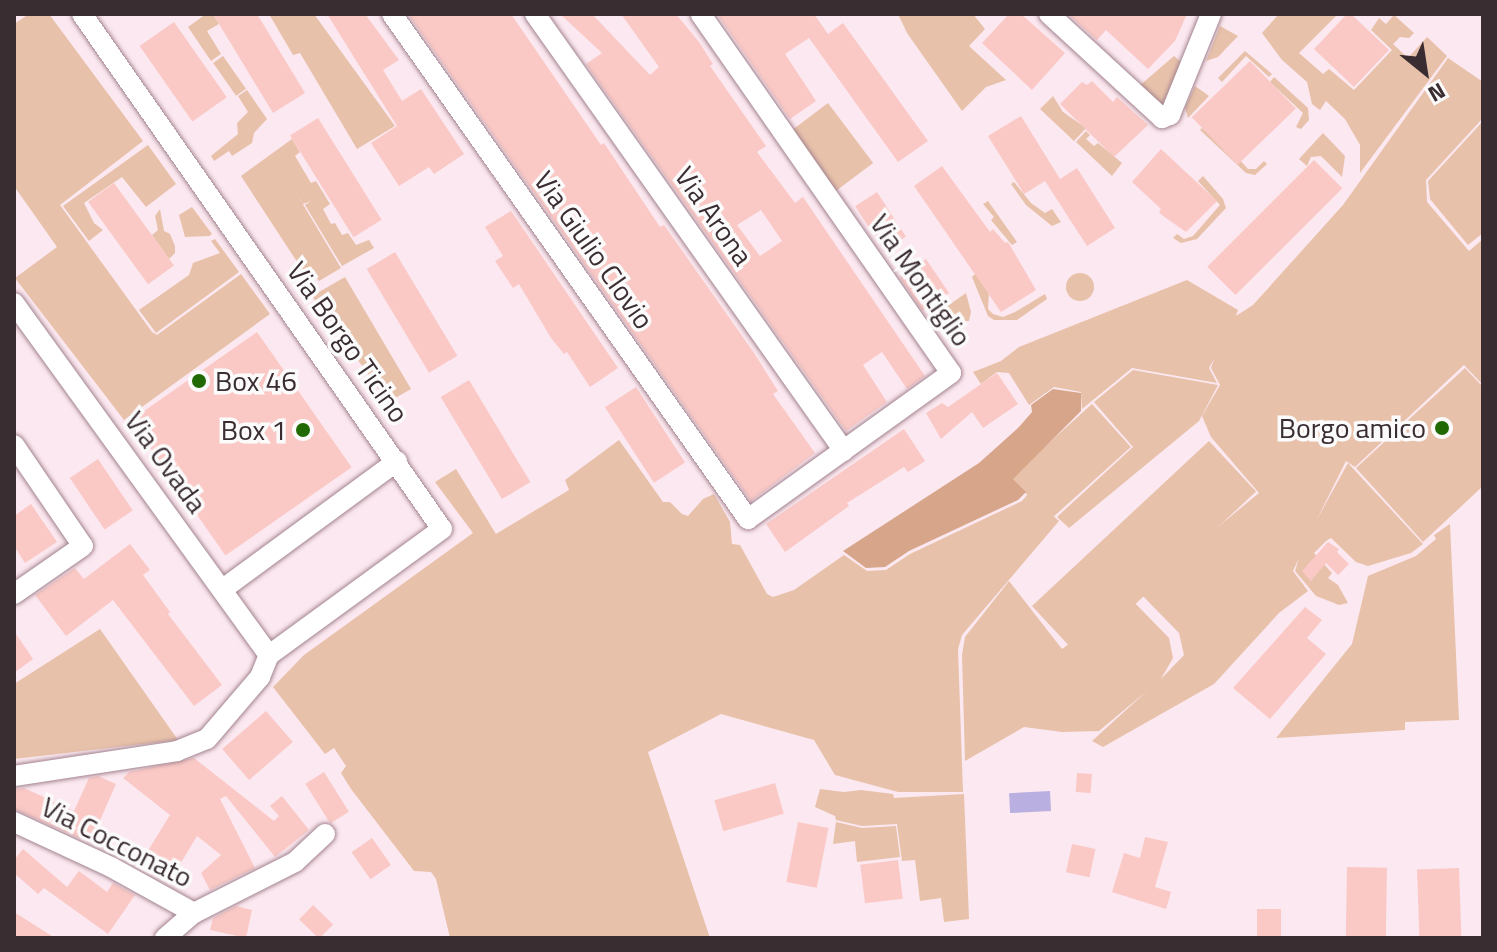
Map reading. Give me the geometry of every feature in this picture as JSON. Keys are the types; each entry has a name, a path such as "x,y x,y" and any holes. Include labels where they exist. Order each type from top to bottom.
{"street":[{"name":"Via Borgo Ticino","path":"82,14 442,529 269,655"},
{"name":"Via Giulio Clovio","path":"392,14 748,519"},
{"name":"Via Arona","path":"535,14 844,451"},
{"name":"Via Montiglio","path":"701,14 951,373 748,519"},
{"path":"1049,14 1162,118 1170,115 1211,14"},
{"name":"Via Ovada","path":"14,303 269,655"},
{"path":"14,445 83,546 14,594"},
{"path":"223,589 397,461"},
{"path":"14,776 177,751 207,739 260,677 269,655"},
{"name":"Via Cocconato","path":"14,822 111,867 194,913"},
{"path":"165,938 194,913 295,862 325,834"}],"shaded area":[{"path":"29,14 49,14 143,141 60,205 152,332 157,335 241,274 270,314 124,420 15,278 57,247 14,186 14,24"},
{"path":"206,14 213,14 219,24 207,31 221,54 211,61 188,27"},
{"path":"269,14 314,14 395,126 357,149 300,53 293,55"},
{"path":"898,14 973,14 985,29 969,46 1006,80 986,87 962,111 907,33"},
{"path":"1279,14 1338,14 1299,53 1323,74 1329,69 1354,90 1392,50 1371,30 1379,18 1386,24 1394,15 1414,33 1409,38 1400,37 1393,44 1408,58 1427,37 1447,56 1360,173 1360,145 1345,119 1326,101 1320,110 1312,104 1307,82 1282,60 1262,33"},
{"path":"1220,26 1238,36 1218,57 1206,61"},
{"path":"1245,51 1272,74 1269,77 1246,56 1222,82 1218,78"},
{"path":"223,56 246,89 236,96 213,63"},
{"path":"1174,56 1182,63 1163,109 1138,87"},
{"path":"1448,58 1483,82 1483,118 1426,180 1427,202 1469,251 1483,239 1483,385 1464,365 1355,467 1346,461 1316,521 1348,463 1423,544 1411,553 1368,566 1356,562 1331,538 1326,541 1314,553 1332,573 1328,578 1338,585 1348,603 1339,605 1316,596 1295,571 1299,558 1293,571 1308,591 1279,613 1214,684 1103,747 1092,741 1148,690 1099,731 1062,732 1024,727 965,761 962,655 965,637 1009,581 1062,649 1131,599 1169,638 1173,658 1161,679 1184,655 1179,633 1139,592 1259,493 1211,437 1202,416 1220,385 1211,368 1214,359 1209,368 1217,383 1132,368 1082,409 1081,392 1054,387 1029,405 1009,373 997,372 981,384 973,372 1001,361 1019,347 1187,280 1238,310 1236,316 1253,305 1343,205"},
{"path":"1274,77 1308,108 1309,120 1301,129 1296,127 1303,113 1270,82"},
{"path":"1195,86 1209,96 1188,118 1185,108"},
{"path":"247,90 267,119 254,133 252,143 232,156 229,151 214,161 211,156 238,134 237,123 248,112 238,96"},
{"path":"1053,96 1063,112 1086,128 1074,141 1040,109"},
{"path":"828,103 873,163 835,192 790,132"},
{"path":"1483,121 1483,233 1468,245 1430,199 1428,181"},
{"path":"1202,128 1215,139 1218,136 1248,169 1256,169 1264,161 1267,164 1255,175 1246,173 1200,130"},
{"path":"1086,131 1090,135 1086,139 1094,146 1098,143 1122,163 1112,176 1076,142"},
{"path":"1323,133 1345,156 1342,177 1321,156 1311,157 1307,166 1299,159"},
{"path":"292,139 300,152 295,156 311,183 316,181 330,204 323,209 331,224 335,223 342,235 348,233 356,245 369,240 374,248 342,266 305,205 311,201 303,204 295,191 341,268 319,281 312,271 305,274 241,176"},
{"path":"148,145 176,184 146,207 122,177 84,203 94,223 103,230 89,241 63,206"},
{"path":"1203,176 1223,199 1226,208 1197,239 1181,243 1173,238 1177,234 1184,239 1193,236 1220,205 1198,181"},
{"path":"1014,182 1031,203 1045,213 1052,209 1061,222 1052,226 1026,205 1011,184"},
{"path":"988,201 1017,242 1012,245 991,220 994,217 983,204"},
{"path":"192,207 212,234 209,236 185,237 179,215"},
{"path":"160,209 164,231 170,234 175,246 175,253 169,259 152,235 158,230 155,216"},
{"path":"215,239 239,272 156,333 139,310 189,275 193,263 220,253 211,241"},
{"path":"976,273 989,292 988,309 993,314 1003,317 1045,294 1047,299 1017,320 994,320 988,316 972,277"},
{"path":"1080,273 1090,277 1094,287 1090,297 1080,301 1070,297 1066,287 1070,277"},
{"path":"345,277 411,389 388,402 312,296"},
{"path":"966,293 971,312 969,321 926,321"},
{"name":"Borgo amico","path":"1465,368 1483,387 1483,486 1423,542 1356,468"},
{"path":"1133,370 1218,385 1199,421 1069,528 1057,517 1133,447 1094,402"},
{"path":"1053,389 1081,393 1081,411 1013,479 1026,492 1018,500 909,551 885,567 866,568 843,551 979,463 1019,427 1032,412 1031,405"},
{"path":"1092,404 1131,447 1050,520 1011,477"},
{"path":"619,440 663,502 670,502 682,514 688,516 703,499 714,494 730,522 732,544 740,545 767,594 773,597 794,590 844,555 867,571 886,570 910,554 1022,501 1028,494 1059,521 962,635 958,649 963,792 898,792 835,775 814,740 721,714 648,752 710,938 450,938 436,879 431,872 414,871 351,789 341,773 346,766 334,748 325,754 273,687 304,655 473,533 435,482 456,469 496,534 569,490 565,480"},
{"path":"1209,441 1256,491 1079,657 1032,606"},
{"path":"1450,524 1459,720 1405,722 1405,730 1276,738 1352,644 1368,576 1416,556 1436,539 1434,535"},
{"path":"100,629 178,740 14,759 14,684"},
{"path":"820,789 844,792 861,790 893,794 894,798 964,794 969,919 944,922 941,898 920,901 915,860 902,861 897,824 862,826 836,820 835,816 815,807"},
{"path":"1050,791 1051,811 1010,813 1009,793"},
{"path":"836,822 862,828 896,826 900,857 857,862 855,841 833,844"}],"building":[{"path":"213,14 257,14 305,93 273,113"},
{"path":"327,14 365,14 399,60 383,70 402,101 421,89 464,154 434,174 429,167 399,186 371,143 397,126"},
{"path":"408,14 511,14 601,145 604,143 660,227 664,225 754,353 778,391 773,394 815,453 751,501"},
{"path":"560,14 592,14 650,75 659,67 621,14 676,14 699,42 713,64 710,66 766,146 757,152 795,203 803,197 925,376 907,389 882,352 863,365 887,402 846,431 586,64 602,53","holes":["761,210 782,241 760,256 737,225"]},
{"path":"717,14 814,14 828,34 843,23 928,141 898,162 809,38 785,54 816,101 790,119"},
{"path":"1009,14 1021,14 1065,53 1032,90 982,43"},
{"path":"1068,14 1187,14 1175,41 1148,69 1106,30 1097,40"},
{"path":"1347,14 1351,14 1389,50 1354,87 1314,49"},
{"path":"174,22 227,97 192,121 140,46"},
{"path":"1250,61 1296,108 1238,165 1192,117"},
{"path":"1092,81 1113,102 1117,97 1148,125 1114,157 1060,104 1082,82 1087,85"},
{"path":"1021,116 1060,179 1077,168 1115,228 1087,246 1045,181 1024,194 988,136"},
{"path":"318,118 382,220 354,237 290,135"},
{"path":"1161,149 1217,201 1186,232 1159,213 1161,209 1132,182"},
{"path":"1314,160 1342,188 1236,295 1207,267"},
{"path":"942,166 990,232 993,229 1005,243 1008,242 1036,290 1001,312 914,186"},
{"path":"114,183 174,266 148,284 88,202"},
{"path":"877,192 906,236 884,251 855,206"},
{"path":"511,211 618,368 590,387 567,352 564,354 551,338 519,284 513,288 495,261 503,256 485,227"},
{"path":"395,252 457,356 429,373 367,269"},
{"path":"926,259 949,293 922,311 899,277"},
{"path":"257,332 352,467 225,555 131,420"},
{"path":"997,373 1018,404 983,428 972,412 941,439 926,413 942,403 948,407"},
{"path":"469,380 530,482 502,499 441,397"},
{"path":"636,387 685,462 654,483 605,407"},
{"path":"904,429 925,461 908,472 904,467 847,503 849,506 785,552 766,524"},
{"path":"98,459 133,510 104,529 70,478"},
{"path":"31,504 57,542 25,563 14,546 14,516"},
{"path":"1328,542 1339,549 1337,552 1349,564 1338,575 1326,563 1311,581 1302,571"},
{"path":"130,544 150,570 143,575 170,612 168,614 222,685 194,706 113,600 66,636 35,595 75,568 84,579"},
{"path":"1305,607 1322,620 1307,638 1326,654 1270,719 1233,688"},
{"path":"14,631 33,659 14,673"},
{"path":"266,711 293,742 249,780 222,749"},
{"path":"194,758 274,821 279,816 270,806 282,796 309,830 275,857 226,796 220,799 255,868 210,890 201,873 221,855 197,836 179,866 175,864 167,876 159,871 156,877 138,867 170,815 123,778 129,772"},
{"path":"324,772 349,812 330,824 305,784"},
{"path":"1077,773 1092,774 1091,793 1076,792"},
{"path":"98,776 116,784 90,843 14,809 14,789 24,788 74,811 89,778"},
{"path":"775,783 784,814 723,831 714,800"},
{"path":"798,822 828,828 817,888 786,882"},
{"path":"1145,837 1168,842 1155,887 1171,892 1166,909 1112,892 1124,853 1140,858"},
{"path":"372,838 391,865 370,879 352,852"},
{"path":"1072,844 1095,849 1089,877 1066,872"},
{"path":"23,849 67,887 79,871 107,892 113,883 135,895 108,934 44,888 38,894 14,873 14,860"},
{"path":"898,860 903,899 865,903 860,865"},
{"path":"1347,867 1387,868 1386,938 1346,938"},
{"path":"1459,868 1461,938 1419,938 1417,869"},
{"path":"313,905 333,924 318,938 299,919"},
{"path":"236,906 252,910 246,938 210,930 213,918"},
{"path":"1257,909 1281,909 1281,938 1257,938"},
{"path":"14,912 55,938 14,938"}],"place":[{"name":"Box 46","path":"199,381"},
{"name":"Borgo amico","path":"1442,428"},
{"name":"Box 1","path":"303,430"}]}
